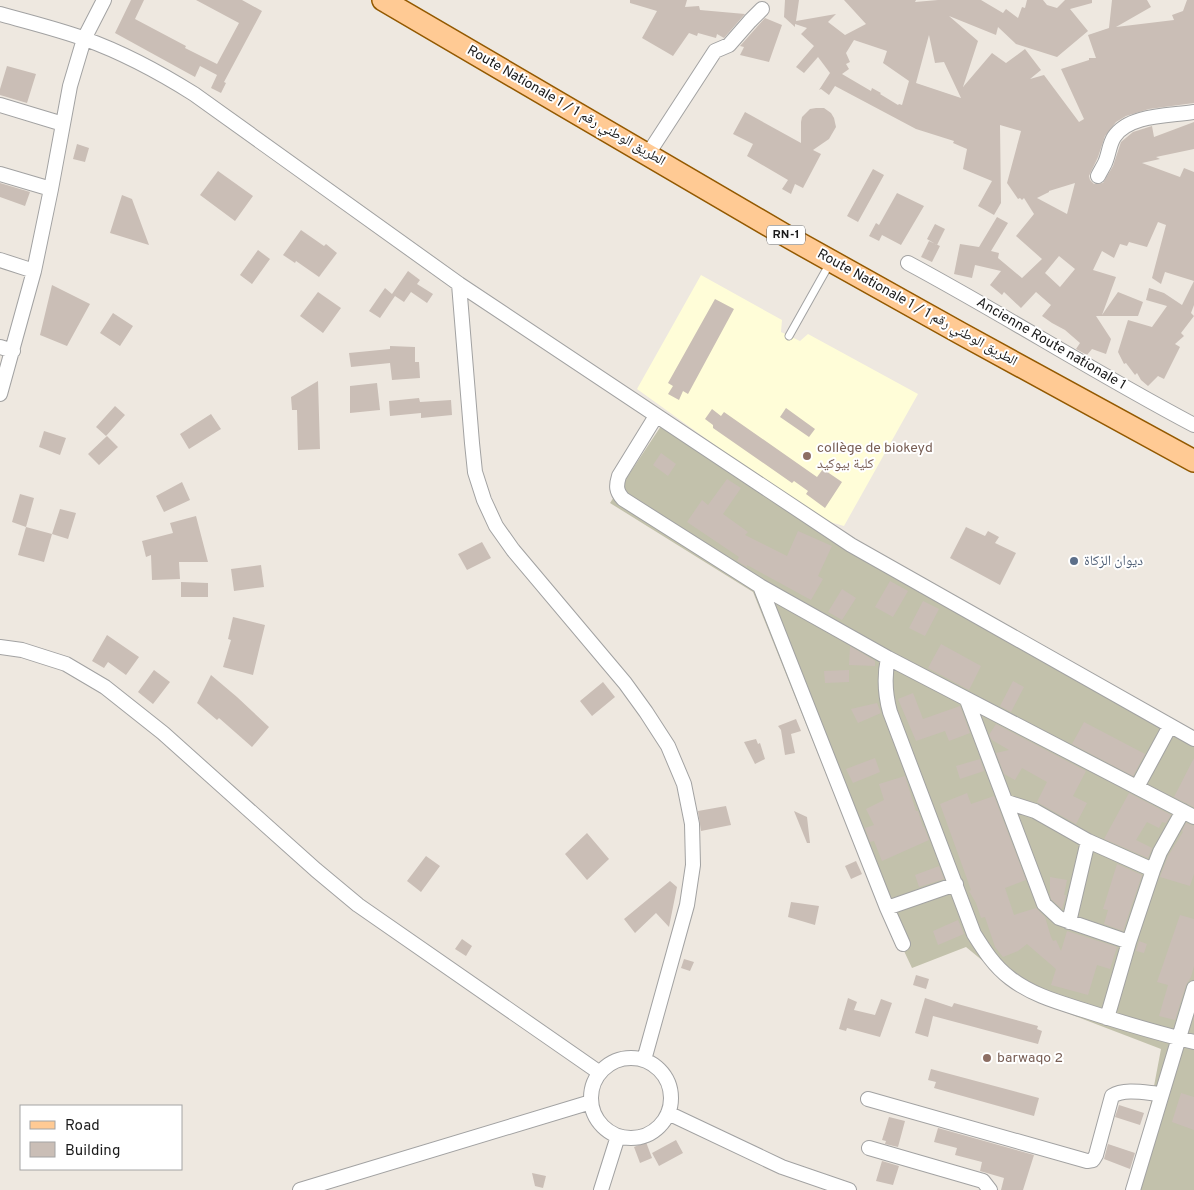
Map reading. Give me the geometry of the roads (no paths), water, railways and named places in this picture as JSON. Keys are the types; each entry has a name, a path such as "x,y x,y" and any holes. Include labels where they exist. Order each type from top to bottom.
{"main road":[{"name":"Route Nationale 1 / الطريق الوطني رقم 1","path":"382,0 831,261 1194,461"}],"street":[{"path":"0,394 6,349 34,272 70,86 84,39 104,0"},
{"path":"648,154 716,51 729,45 762,9"},
{"path":"0,14 84,39 122,54 159,72 194,94 459,284 851,545 1194,739"},
{"path":"0,105 63,124"},
{"path":"1098,176 1106,162 1111,143 1122,128 1132,122 1149,117 1194,112"},
{"path":"0,174 51,189"},
{"path":"0,260 34,272"},
{"name":"Ancienne Route nationale 1","path":"908,263 978,301 1150,402 1194,425"},
{"path":"459,284 475,472 484,500 496,526 513,550 625,683 646,712 668,746 684,784 692,824 692,873 687,905 644,1060"},
{"path":"656,416 619,476 616,484 618,493 623,499 760,586 888,658 1189,814 1160,852 1129,942 1107,1018"},
{"path":"760,586 887,908 903,944"},
{"path":"0,647 22,650 66,664 105,687 163,733 316,870 358,905 600,1073"},
{"path":"888,658 885,685 890,712 974,934 995,964 1024,988 1041,996 1107,1018 1194,1042"},
{"path":"967,700 1044,904 1059,918 1129,942"},
{"path":"1137,787 1170,726"},
{"path":"1007,802 1035,812 1088,841 1153,870"},
{"path":"1069,922 1088,841"},
{"path":"887,908 956,884"},
{"path":"1133,1190 1194,988"},
{"path":"632,1058 644,1060 656,1066 670,1088 671,1100 668,1113 664,1122 648,1134 638,1138 618,1136 603,1126 597,1119 591,1102 593,1087 600,1073 609,1065 620,1060 632,1058"},
{"path":"868,1099 1087,1161 1093,1160 1096,1155 1112,1096 1118,1093 1137,1092 1162,1094"},
{"path":"300,1190 591,1102"},
{"path":"668,1113 782,1167 849,1190"},
{"path":"601,1190 618,1136"},
{"path":"869,1148 983,1181 990,1190"}],"lane":[{"path":"789,336 831,261"}],"place":[{"name":"collège de biokeyd كلية بيوكيد","path":"807,456"},
{"name":"ديوان الزكاة","path":"1074,561"},
{"name":"barwaqo 2","path":"987,1058"}]}
